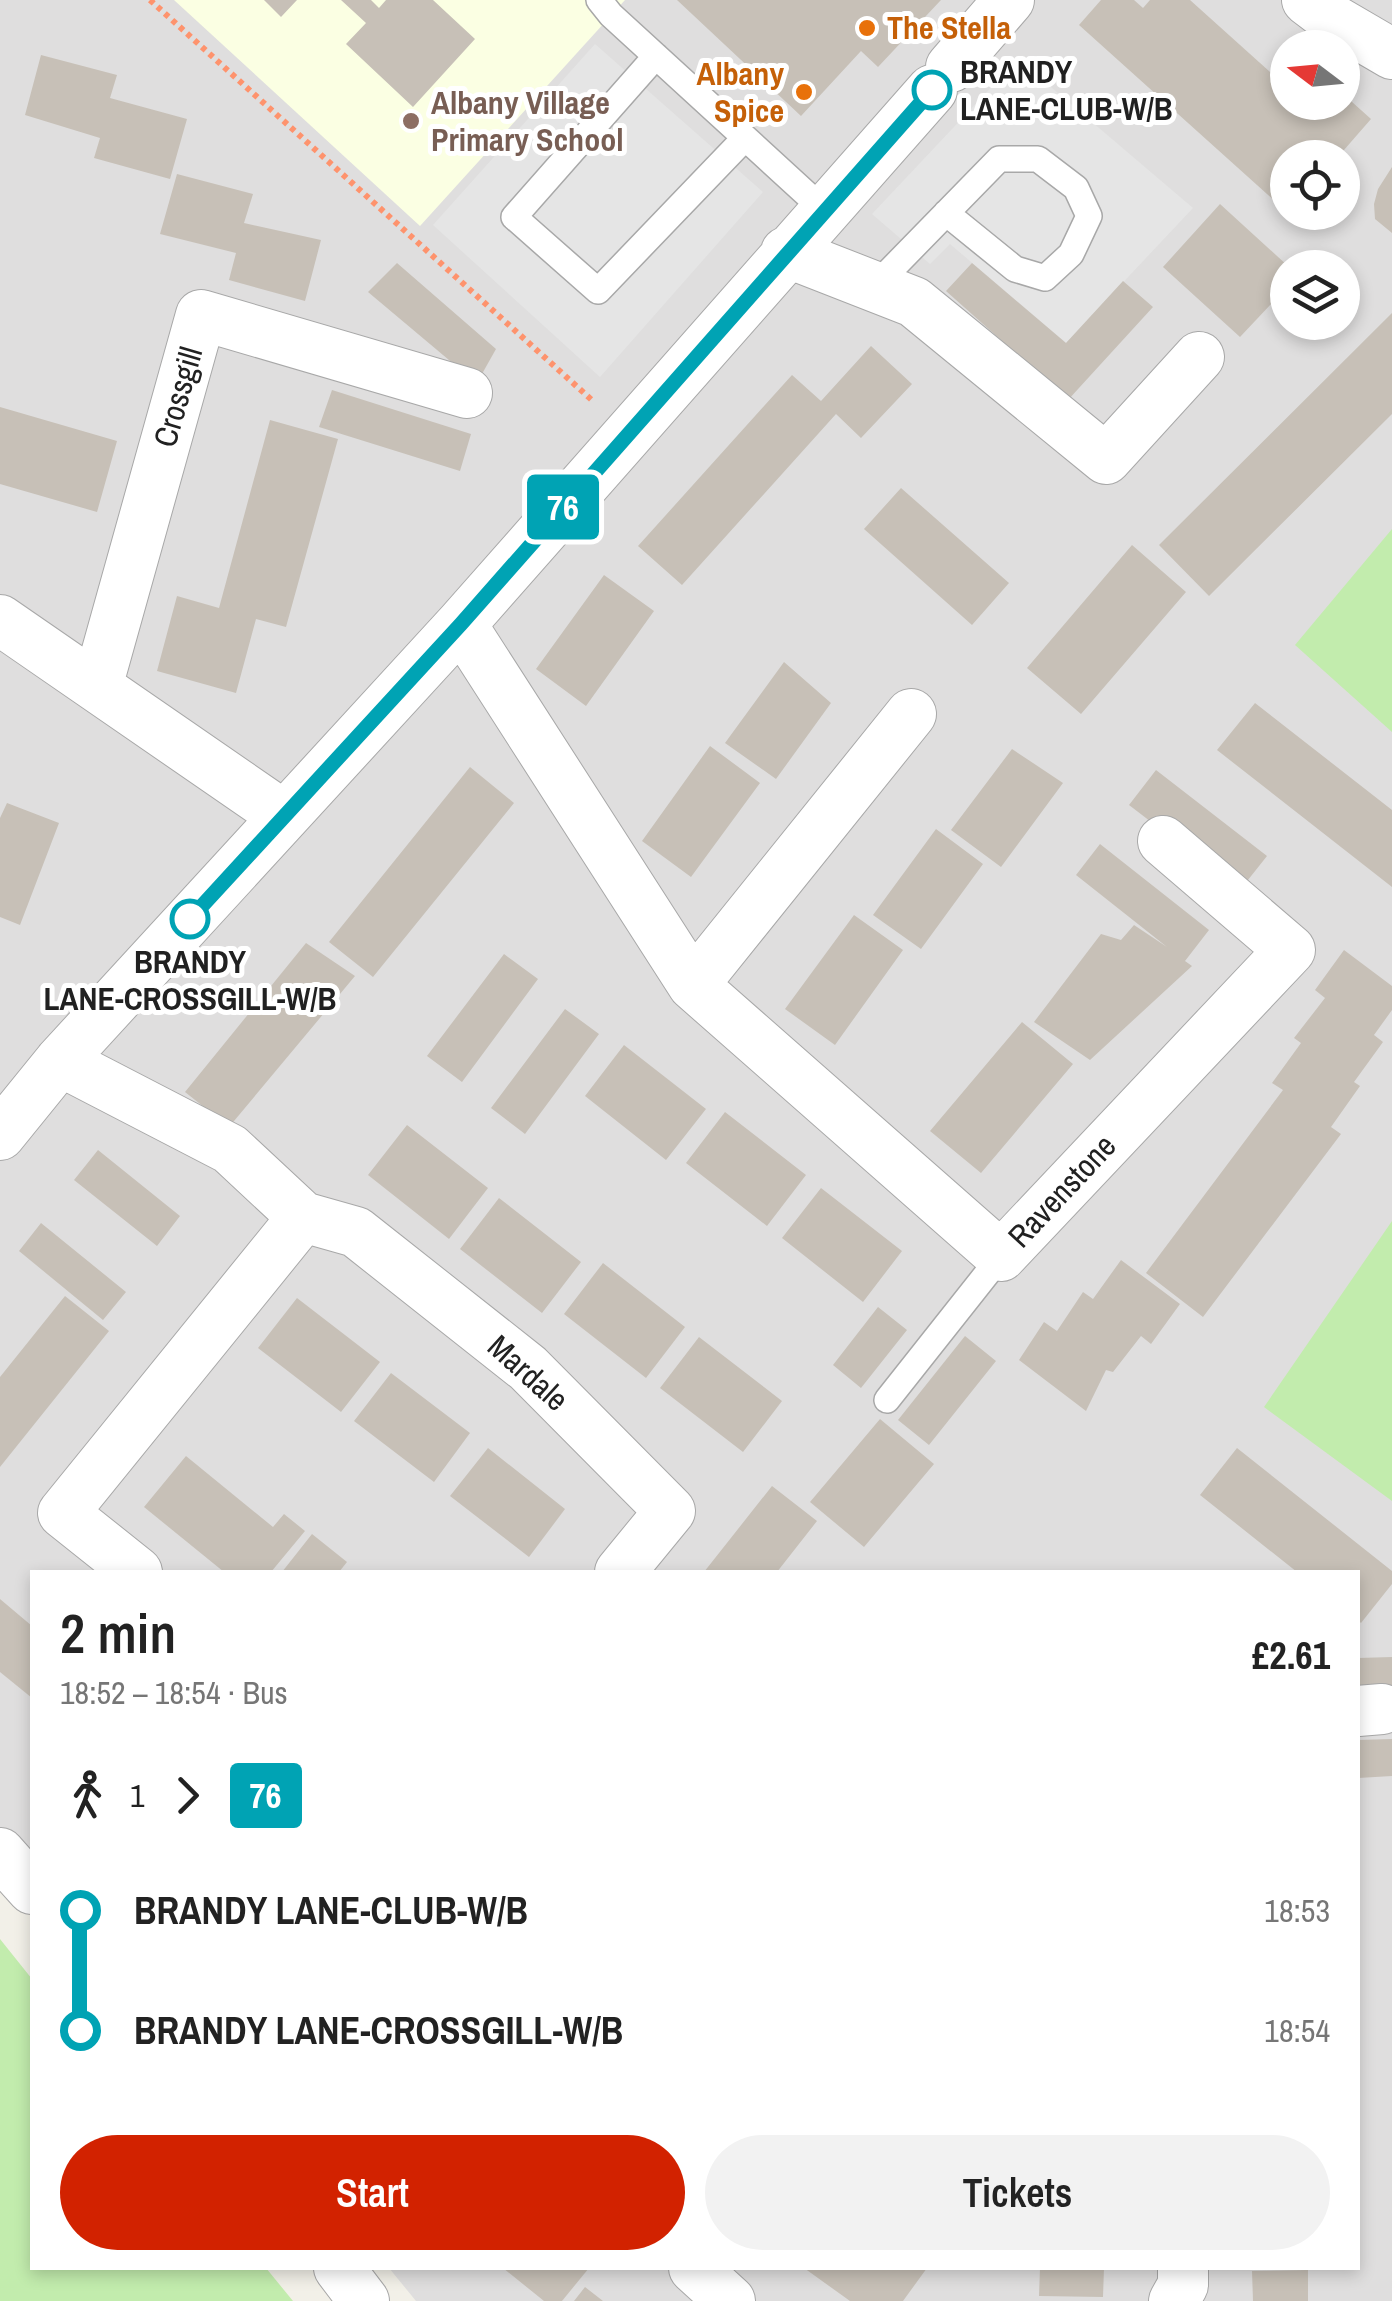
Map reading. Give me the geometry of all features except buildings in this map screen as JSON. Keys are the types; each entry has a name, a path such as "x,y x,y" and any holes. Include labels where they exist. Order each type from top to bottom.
{"street":[{"path":"0,1135 60,1061 461,624 1010,0"},
{"path":"1308,0 1332,19 1392,54"},
{"path":"786,252 914,302 1106,459 1199,357"},
{"name":"Crossgill","path":"98,687 201,315 467,393"},
{"path":"0,620 284,816"},
{"name":"Ravenstone","path":"461,624 693,986 1001,1256 1290,950 1164,841"},
{"path":"693,986 911,714"},
{"name":"Mardale","path":"60,1061 230,1149 303,1216 356,1232 528,1368 670,1511 622,1570"},
{"path":"135,1570 63,1512 303,1216"},
{"path":"0,1853 30,1887"},
{"path":"341,2270 364,2301"},
{"path":"696,2270 730,2301"},
{"path":"1174,2301 1184,2285 1183,2270"}],"lane":[{"path":"599,0 824,210"},
{"path":"656,56 514,216 598,290 744,139"},
{"path":"874,287 1000,159 1038,159 1076,188 1089,216 1072,254 1045,278 1015,269 946,214"},
{"path":"887,1400 1001,1256"}],"path":[{"path":"150,0 628,432"}],"shaded area":[{"path":"0,0 1392,0 1392,2301 416,2301 391,2270 1360,2270 1360,1570 30,1570 30,1883 0,1861"},
{"name":"Albany Village Primary School","path":"174,0 625,0 420,226"},
{"path":"595,44 763,192 600,377 433,225"},
{"path":"1018,59 1193,208 1066,343 950,244 930,264 872,214"}],"green space":[{"path":"1392,529 1392,732 1295,645"},
{"path":"1392,1221 1392,1501 1264,1407"},
{"path":"0,1939 30,1976 30,2270 268,2270 293,2301 0,2301"}],"bus line":[{"name":"76","path":"190,919 461,624 932,90"}],"place":[{"name":"The Stella","path":"867,28"},
{"name":"BRANDY LANE-CLUB-W/B","path":"932,90"},
{"name":"Albany Spice","path":"804,92"},
{"name":"Albany Village Primary School","path":"411,121"},
{"name":"BRANDY LANE-CROSSGILL-W/B","path":"190,919"}]}
